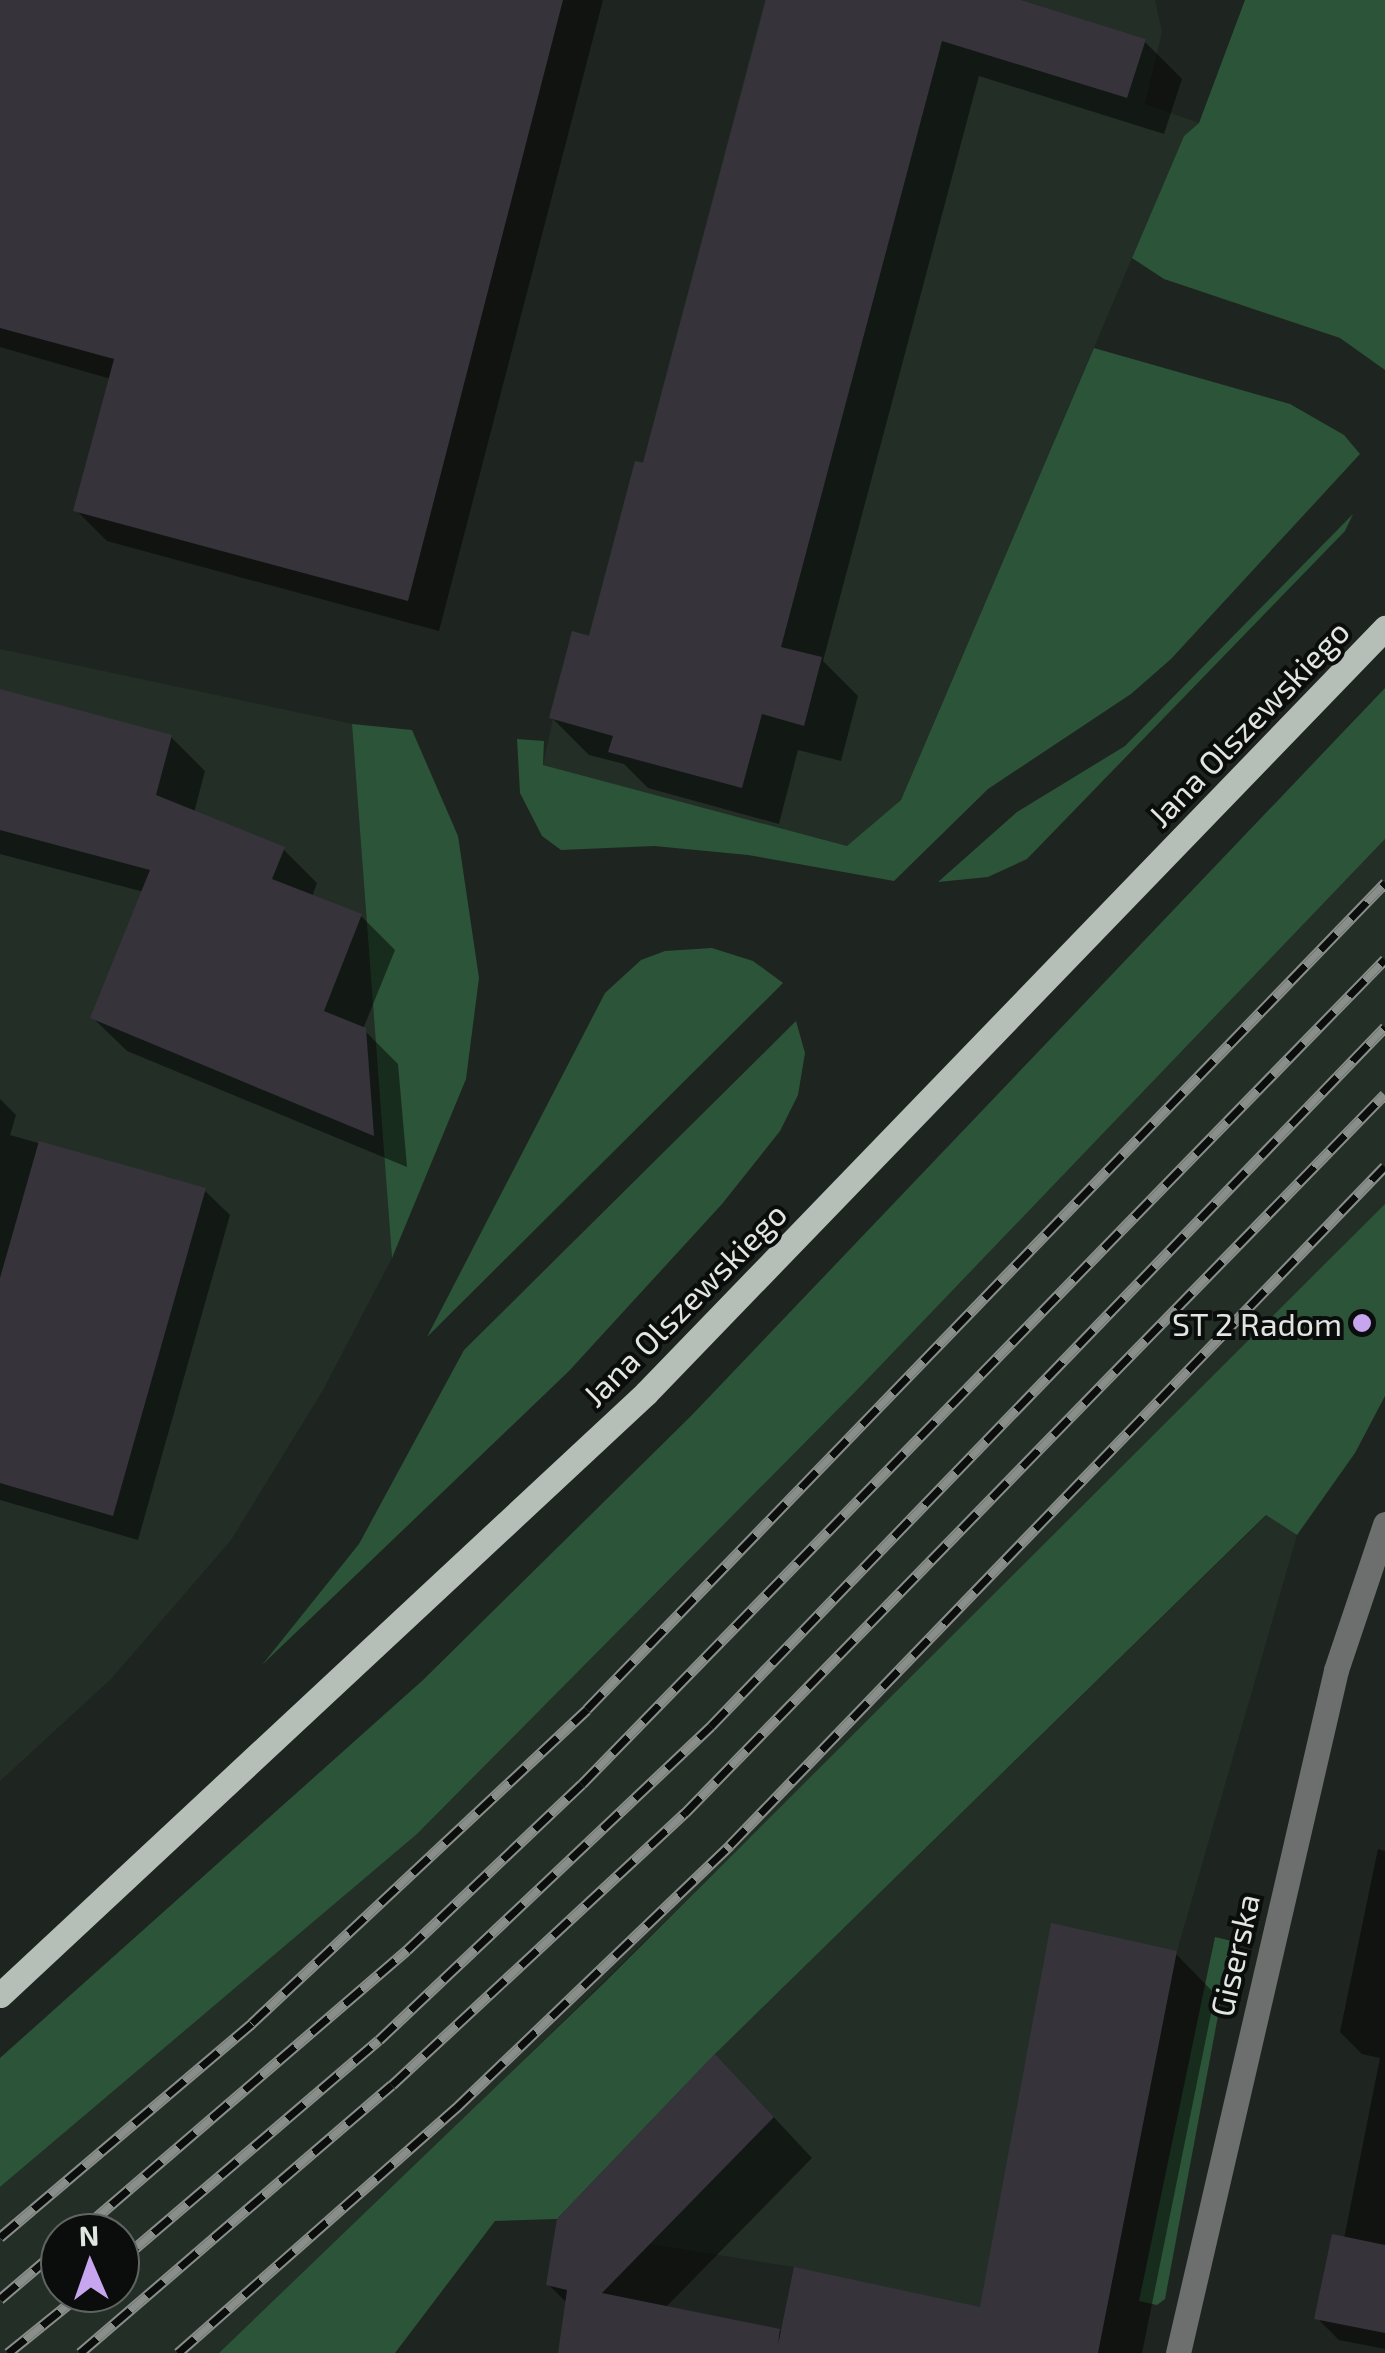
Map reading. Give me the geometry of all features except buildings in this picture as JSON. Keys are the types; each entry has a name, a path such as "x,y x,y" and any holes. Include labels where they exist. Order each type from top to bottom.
{"main road":[{"name":"Jana Olszewskiego","path":"0,1996 646,1393 1385,628"}],"street":[{"name":"Giserska","path":"1178,2353 1326,1708 1385,1524"}],"shaded area":[{"path":"765,0 811,0 1126,98 1146,39 1021,0 1155,0 1162,32 1145,104 1199,123 1184,136 901,800 847,846 543,765 572,631 589,635 635,461 643,462"},
{"path":"0,649 352,724 392,1258 323,1390 231,1540 111,1679 0,1781"},
{"path":"1385,839 1385,1204 1134,1461 243,2335 219,2353 0,2353 0,2187 417,1834 859,1388"},
{"path":"1267,1515 1297,1535 1177,1951 1098,2353 777,2353 794,2267 650,2244 774,2117 715,2054"}],"green space":[{"path":"1245,0 1385,0 1385,370 1340,338 1164,279 1132,258 1184,136 1199,123"},
{"path":"1094,348 1290,404 1344,435 1360,454 1171,659 1131,694 988,789 894,881 748,855 654,846 561,850 542,836 520,793 517,739 544,741 543,765 847,846 901,800"},
{"path":"1353,514 1345,531 1027,859 988,877 938,882 1017,812 1125,746"},
{"path":"1385,688 1385,839 859,1388 417,1834 0,2187 0,2058 423,1680 691,1416"},
{"path":"352,724 412,730 458,836 479,978 466,1079 392,1258"},
{"path":"712,948 753,961 783,983 427,1337 605,993 641,960 665,951"},
{"path":"796,1021 805,1053 798,1095 780,1131 722,1204 569,1371 262,1665 359,1544 464,1350"},
{"path":"1385,1204 1385,1396 1355,1453 1297,1535 1266,1515 715,2054 557,2219 495,2221 395,2353 219,2353 604,1983"},
{"path":"1215,1937 1232,1941 1165,2299 1157,2305 1139,2301"}],"railway":[{"path":"0,2237 252,2023 587,1709 1385,883"},
{"path":"101,2213 407,1950 582,1784 1385,959"},
{"path":"140,2244 379,2040 711,1726 1385,1027"},
{"path":"80,2353 392,2085 685,1813 1385,1094"},
{"path":"178,2353 456,2108 730,1845 1385,1166"},
{"path":"0,2299 40,2265"},
{"path":"8,2353 57,2313"}],"place":[{"name":"ST 2 Radom","path":"1362,1323"}]}
